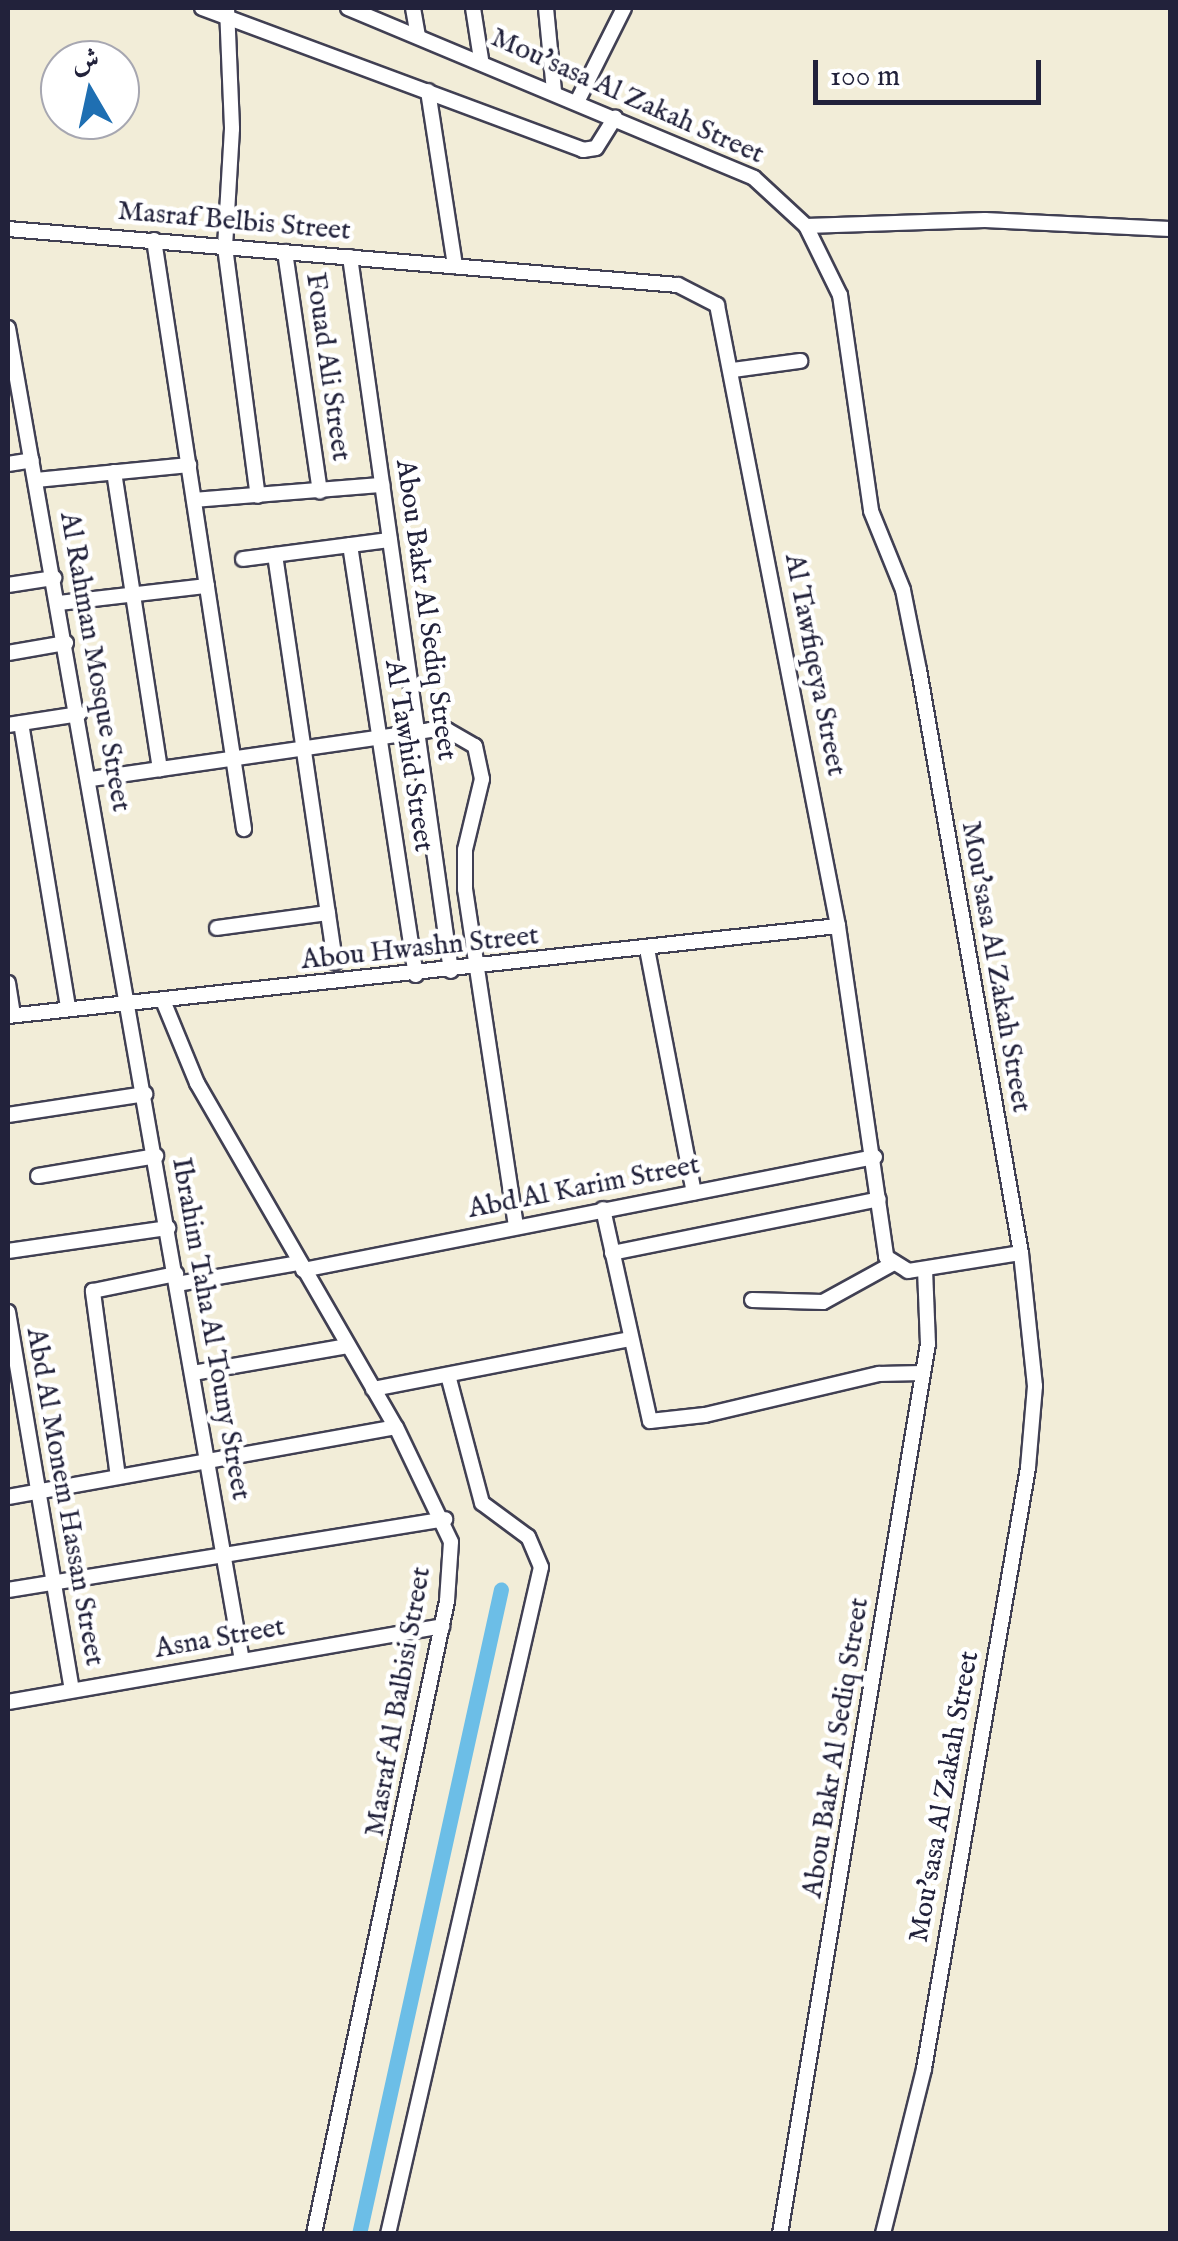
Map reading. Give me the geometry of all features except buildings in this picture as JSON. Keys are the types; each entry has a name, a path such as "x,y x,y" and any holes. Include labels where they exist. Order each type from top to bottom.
{"street":[{"path":"202,8 225,12 583,150 596,148 608,114"},
{"name":"Mou'sasa Al Zakah Street","path":"348,8 482,59 754,178 806,226 840,294 871,511 907,605 1021,1253 1035,1386 1028,1468 924,2070 884,2234"},
{"path":"413,8 418,36"},
{"path":"473,8 482,59"},
{"path":"546,8 554,91"},
{"path":"578,100 624,8"},
{"path":"225,12 232,129 225,246 258,496"},
{"path":"428,91 456,266"},
{"path":"806,226 986,220 1170,229"},
{"name":"Masraf Belbis Street","path":"8,229 456,266"},
{"path":"154,240 244,829"},
{"name":"Fouad Ali Street","path":"285,252 320,490"},
{"name":"Abou Bakr Al Sediq Street","path":"350,257 451,971"},
{"name":"Al Tawfiqeya Street","path":"456,266 693,289 718,305 838,926 876,1157 883,1246 892,1264"},
{"name":"Al Rahman Mosque Street","path":"8,328 79,714 120,980 130,1004"},
{"path":"733,370 800,361"},
{"path":"8,464 32,460"},
{"path":"36,480 189,465"},
{"path":"114,472 160,768"},
{"path":"194,500 382,485"},
{"path":"243,559 390,540"},
{"name":"Al Tawhid Street","path":"350,546 416,975"},
{"path":"275,555 335,963"},
{"path":"8,586 54,578"},
{"path":"59,602 208,586"},
{"path":"8,654 66,643"},
{"path":"68,1008 27,757 14,724 79,714"},
{"path":"90,779 417,732 462,735 482,761 464,870 475,968 516,1226"},
{"path":"8,760 27,757"},
{"path":"217,928 328,913"},
{"name":"Abou Hwashn Street","path":"10,1015 164,1004 838,926"},
{"path":"647,948 694,1192"},
{"path":"8,983 10,1015"},
{"name":"Ibrahim Taha Al Touny Street","path":"130,1004 242,1661"},
{"name":"Masraf Al Balbisi Street","path":"164,1004 188,1064 445,1520 451,1569 314,2234"},
{"path":"8,1115 145,1094"},
{"path":"38,1176 156,1156"},
{"name":"Abd Al Karim Street","path":"118,1477 93,1290 301,1266 876,1157"},
{"path":"612,1253 879,1199"},
{"path":"603,1209 644,1412 660,1422 880,1374 922,1373"},
{"path":"8,1252 168,1228"},
{"path":"752,1300 823,1302 892,1264 926,1269 1021,1253"},
{"name":"Abou Bakr Al Sediq Street","path":"780,2234 849,1844 928,1344 926,1269"},
{"name":"Abd Al Monem Hassan Street","path":"8,1322 72,1690"},
{"path":"373,1389 630,1340"},
{"path":"192,1373 348,1346"},
{"path":"388,2234 541,1567 528,1537 482,1502 448,1375"},
{"path":"8,1416 24,1413"},
{"path":"8,1497 396,1427"},
{"path":"8,1590 445,1520"},
{"name":"Asna Street","path":"8,1702 442,1626"}],"waterway":[{"path":"359,2234 501,1589"}]}
